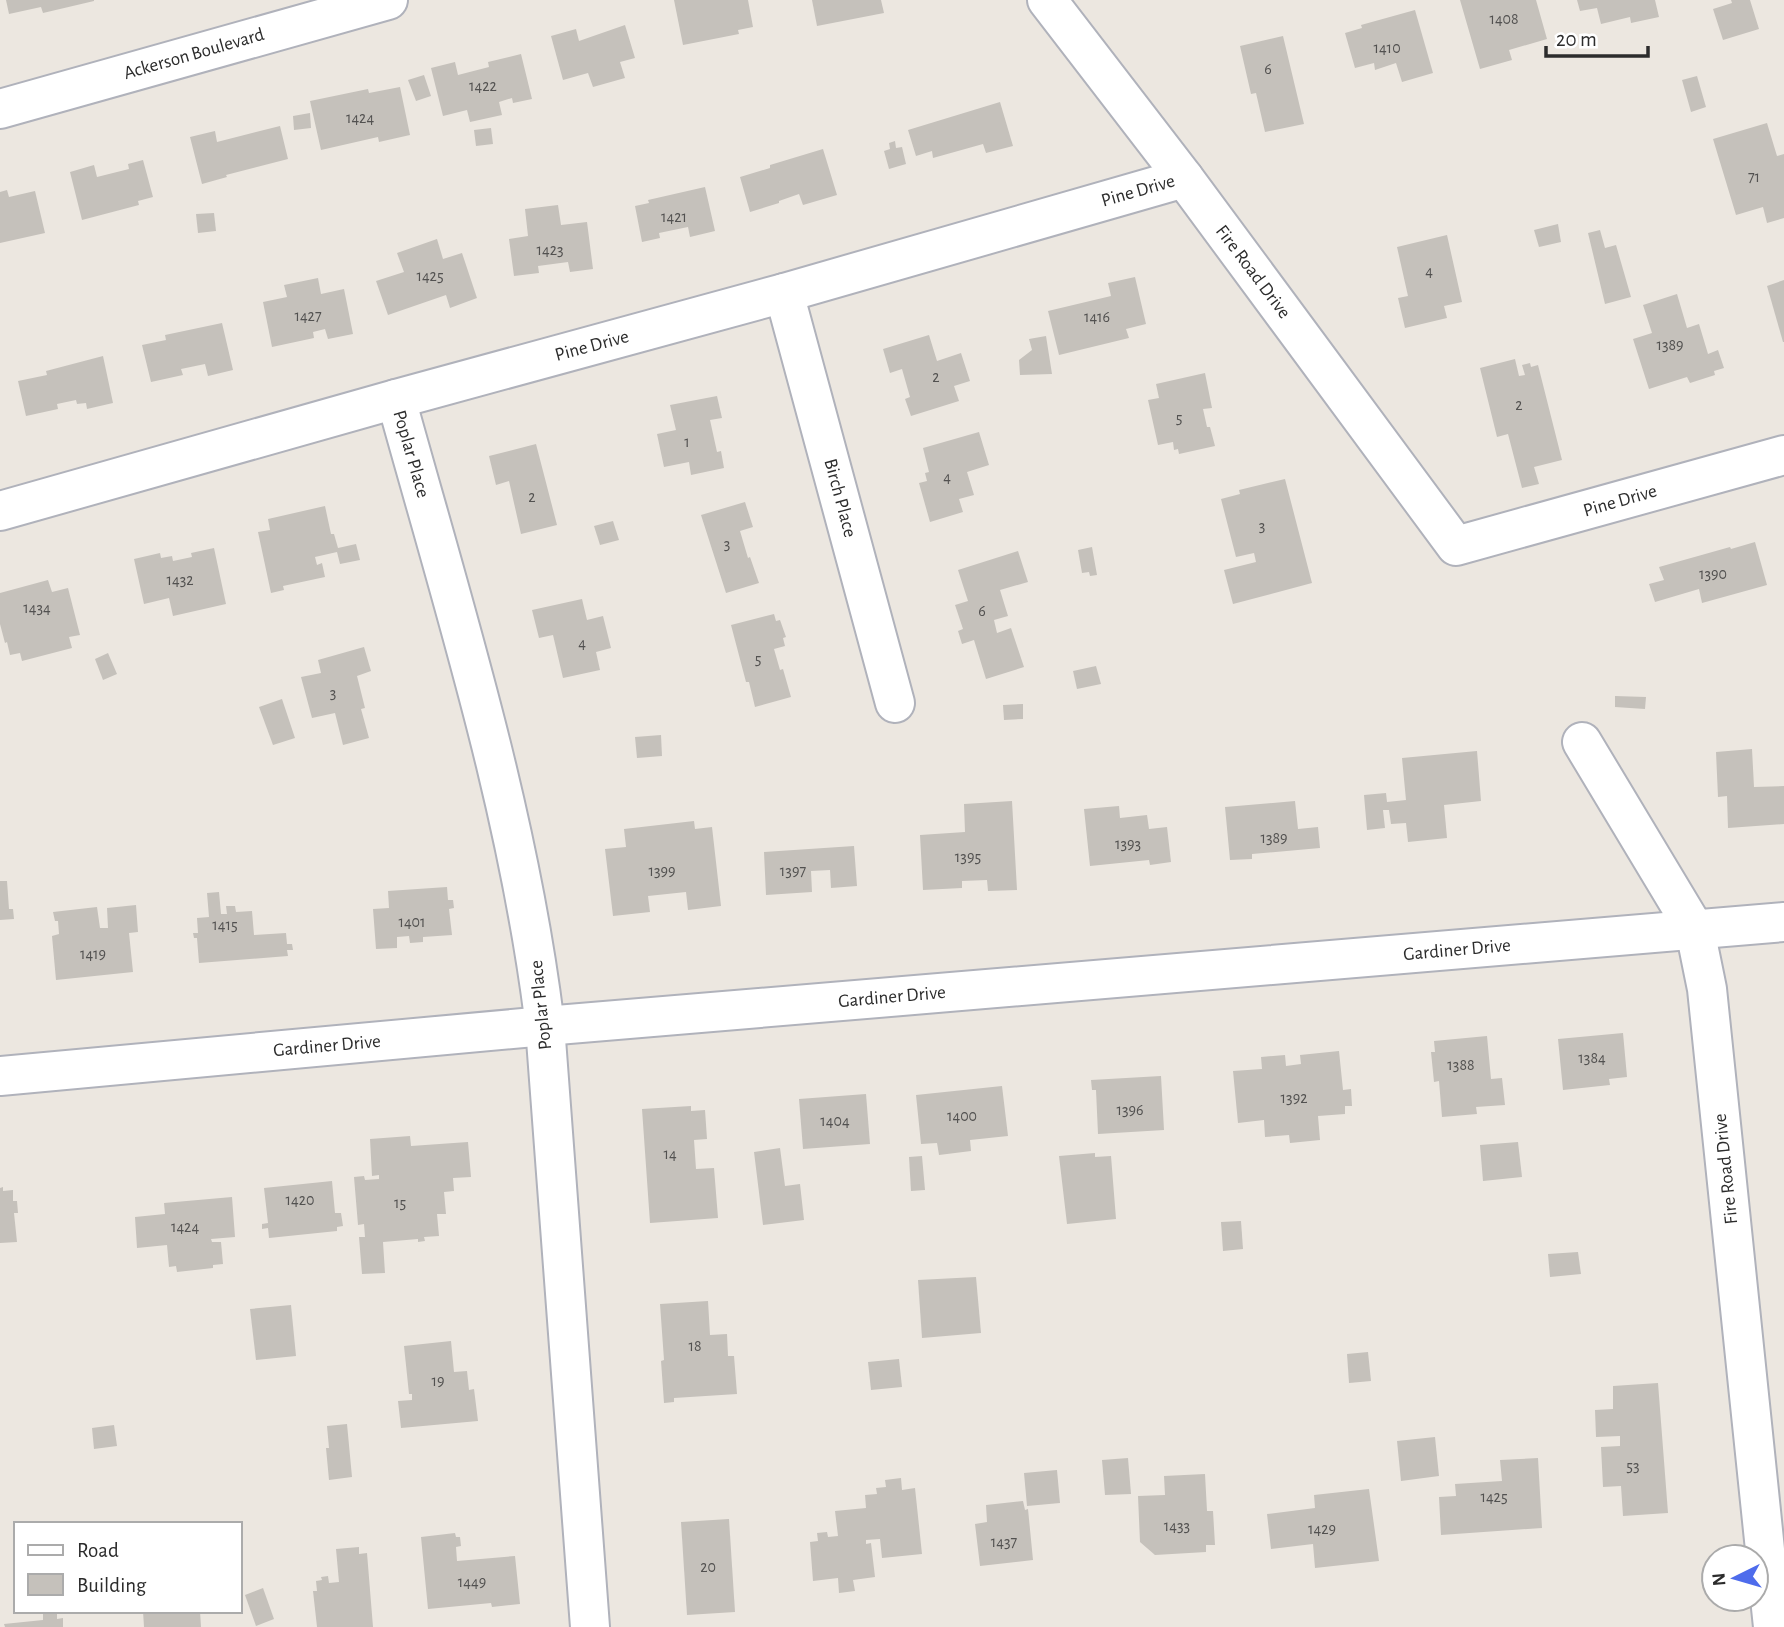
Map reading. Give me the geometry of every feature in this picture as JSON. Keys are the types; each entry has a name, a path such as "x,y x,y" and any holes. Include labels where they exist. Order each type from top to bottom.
{"street":[{"name":"Ackerson Boulevard","path":"0,109 388,0"},
{"name":"Fire Road Drive","path":"1052,1 1456,546"},
{"name":"Pine Drive","path":"0,511 784,293 1184,178"},
{"name":"Birch Place","path":"784,293 895,703"},
{"name":"Poplar Place","path":"396,399 489,735 536,950 590,1627"},
{"name":"Pine Drive","path":"1456,546 1784,455"},
{"name":"Fire Road Drive","path":"1582,742 1695,930 1707,989 1773,1627"},
{"name":"Gardiner Drive","path":"0,1076 544,1026 1784,922"},
{"path":"1773,1627 1784,1626"}],"building":[{"path":"6,0 94,1 43,13 41,7 9,14"},
{"path":"674,0 748,0 753,27 738,30 739,34 683,45"},
{"path":"812,0 881,0 884,13 817,26"},
{"path":"1460,0 1536,0 1547,39 1509,50 1512,60 1480,69"},
{"path":"1577,0 1655,0 1659,17 1631,23 1630,17 1601,24 1597,8 1580,11"},
{"path":"1731,0 1750,0 1759,29 1723,40 1713,9 1732,3"},
{"path":"1415,10 1433,73 1402,82 1396,63 1375,70 1374,63 1355,68 1345,33 1362,28 1361,25"},
{"path":"625,25 635,58 620,62 625,78 593,87 588,73 563,80 551,36 576,29 579,41"},
{"path":"1283,36 1304,124 1265,132 1256,93 1251,94 1240,46"},
{"path":"521,54 532,99 513,103 512,98 499,102 502,115 470,122 467,110 443,116 431,68 455,62 458,75 489,67 488,62"},
{"path":"424,75 431,96 416,101 408,80"},
{"path":"1697,76 1706,107 1691,112 1682,80"},
{"path":"400,87 410,135 379,142 378,137 321,150 310,101 368,89 369,93"},
{"path":"1000,102 1013,146 986,153 983,144 933,158 932,151 916,156 908,130"},
{"path":"310,113 311,128 294,130 293,116"},
{"path":"1767,123 1777,156 1784,154 1784,218 1767,223 1763,207 1736,215 1713,139"},
{"path":"280,126 288,159 202,184 190,137 215,131 217,142"},
{"path":"491,128 493,144 476,146 474,130"},
{"path":"895,141 896,148 902,147 906,164 889,169 884,151 890,149 889,143"},
{"path":"823,149 837,195 803,205 799,194 750,212 740,177"},
{"path":"143,160 153,197 138,201 139,205 82,220 70,172 94,165 97,177 129,169 128,164"},
{"path":"705,187 715,231 690,237 688,227 659,233 660,238 642,242 635,206 649,203 648,200"},
{"path":"7,190 9,197 35,191 45,233 0,243 0,192"},
{"path":"558,205 561,225 587,222 593,269 570,272 568,262 538,266 539,273 514,276 509,239 528,236 525,209"},
{"path":"214,213 216,231 198,233 196,214"},
{"path":"1558,224 1561,242 1539,247 1534,230"},
{"path":"1600,230 1605,248 1616,245 1631,297 1605,304 1588,233"},
{"path":"1447,235 1462,302 1444,306 1447,318 1405,328 1398,298 1408,296 1397,247"},
{"path":"437,239 443,259 462,253 477,298 450,308 446,295 388,315 376,281 404,272 397,253"},
{"path":"1135,277 1146,324 1126,329 1129,338 1059,355 1048,311 1111,296 1108,283"},
{"path":"318,278 321,294 344,289 353,334 328,339 325,329 313,332 314,338 272,347 263,302 287,297 284,285"},
{"path":"1784,280 1784,342 1783,342 1767,286"},
{"path":"1677,294 1687,328 1699,324 1708,354 1718,350 1724,368 1714,371 1715,375 1690,383 1687,377 1649,389 1633,339 1652,333 1643,305"},
{"path":"222,323 233,370 208,376 205,364 181,369 183,375 151,382 142,345 166,340 165,335"},
{"path":"929,335 937,361 961,353 970,381 954,386 959,401 911,416 905,399 910,397 902,369 890,373 883,349"},
{"path":"1046,336 1052,374 1020,375 1019,360 1032,350 1029,339"},
{"path":"103,356 113,403 87,409 86,403 77,404 76,400 57,404 58,409 26,416 18,381 47,375 46,371"},
{"path":"1515,359 1519,376 1525,375 1522,365 1538,365 1562,460 1534,467 1539,484 1522,488 1508,434 1497,437 1480,368"},
{"path":"1205,373 1212,408 1203,409 1215,446 1179,454 1178,449 1174,450 1173,442 1158,445 1148,400 1159,398 1156,384"},
{"path":"717,396 722,418 710,420 717,452 721,451 724,468 691,475 689,462 664,467 657,434 676,430 670,405"},
{"path":"979,432 989,465 967,472 974,495 959,499 963,512 930,522 919,483 927,481 925,473 929,472 923,448"},
{"path":"536,444 557,525 521,534 509,481 496,485 489,456"},
{"path":"1285,479 1312,583 1233,604 1224,570 1256,562 1254,553 1236,557 1221,499 1240,494 1239,490"},
{"path":"745,502 753,527 740,531 759,583 726,593 701,515"},
{"path":"325,506 331,534 334,534 338,548 356,544 360,560 340,564 337,552 315,557 317,565 322,563 325,577 283,586 284,590 271,593 258,532 270,530 268,519"},
{"path":"613,521 619,540 600,545 594,526"},
{"path":"1755,542 1767,585 1702,603 1699,589 1655,602 1649,584 1664,580 1659,567"},
{"path":"1092,547 1097,575 1090,576 1089,572 1082,573 1078,550"},
{"path":"214,548 226,604 173,616 169,598 144,604 134,559 160,553 161,558 172,556 173,561 192,557 191,553"},
{"path":"1018,551 1028,582 1000,590 1008,616 994,620 997,633 1011,628 1024,667 986,679 974,640 962,644 958,631 963,629 955,605 968,601 958,570"},
{"path":"48,580 52,592 68,588 80,635 69,637 72,648 22,661 20,653 10,655 7,642 5,643 0,624 0,593"},
{"path":"582,599 587,620 603,616 611,648 596,652 600,670 563,678 553,635 539,638 532,610"},
{"path":"774,614 776,621 780,620 786,637 783,638 785,646 774,649 791,697 755,707 731,625"},
{"path":"364,647 371,671 357,676 365,708 361,709 369,738 343,745 335,713 312,718 301,677 321,673 318,660"},
{"path":"108,653 117,674 103,680 95,659"},
{"path":"1096,666 1101,684 1077,689 1073,671"},
{"path":"1615,696 1646,697 1645,709 1615,707"},
{"path":"282,699 295,738 273,745 259,707"},
{"path":"1023,704 1023,719 1004,720 1003,705"},
{"path":"661,735 662,756 637,758 635,737"},
{"path":"1752,749 1754,787 1784,786 1784,824 1728,828 1727,796 1718,797 1716,752"},
{"path":"1477,751 1481,801 1444,805 1447,838 1408,842 1406,823 1391,824 1389,810 1383,810 1385,828 1367,830 1364,795 1386,793 1387,802 1406,800 1402,758"},
{"path":"1012,801 1017,890 988,891 987,880 962,881 962,888 923,890 920,835 965,832 964,804"},
{"path":"1295,801 1298,829 1318,827 1320,848 1252,854 1252,859 1230,860 1225,807"},
{"path":"1119,806 1120,818 1147,815 1149,829 1167,827 1171,862 1150,865 1149,860 1090,866 1084,809"},
{"path":"694,821 695,829 712,827 721,906 688,910 686,892 648,896 650,912 613,916 605,849 626,847 624,829"},
{"path":"854,846 857,886 831,888 830,870 811,871 812,892 766,895 764,852"},
{"path":"0,881 7,881 9,909 13,909 14,919 0,920"},
{"path":"447,887 448,900 453,900 454,908 449,909 452,935 423,937 423,942 410,943 409,936 397,937 397,948 376,949 373,909 389,908 388,891"},
{"path":"219,892 221,914 227,914 226,906 235,906 236,912 252,911 254,935 286,933 287,944 292,944 293,950 287,950 288,956 199,963 197,938 194,938 193,933 198,933 197,918 209,917 207,893"},
{"path":"136,905 138,932 129,933 133,972 56,980 52,936 59,934 58,921 55,921 53,912 97,907 100,928 108,928 107,908"},
{"path":"1623,1033 1627,1077 1609,1079 1610,1085 1563,1090 1558,1039"},
{"path":"1487,1036 1491,1079 1502,1078 1505,1105 1476,1107 1477,1114 1442,1117 1439,1081 1434,1082 1431,1052 1435,1052 1434,1041"},
{"path":"1339,1051 1343,1090 1351,1089 1352,1106 1345,1106 1345,1114 1318,1116 1320,1140 1290,1143 1289,1135 1265,1137 1264,1120 1238,1123 1233,1071 1262,1069 1261,1057 1285,1055 1286,1066 1301,1064 1300,1055"},
{"path":"1161,1076 1164,1130 1098,1134 1096,1090 1092,1090 1091,1080"},
{"path":"1002,1086 1008,1136 970,1140 971,1151 939,1155 937,1143 921,1144 916,1095"},
{"path":"866,1094 870,1144 803,1149 799,1099"},
{"path":"691,1106 691,1111 705,1110 707,1139 694,1140 696,1169 714,1168 718,1218 650,1223 642,1109"},
{"path":"410,1136 411,1146 468,1142 471,1177 453,1178 454,1191 444,1192 446,1214 437,1214 439,1236 424,1237 425,1241 418,1242 418,1239 383,1242 385,1273 362,1274 359,1237 365,1237 364,1224 358,1225 354,1177 364,1176 365,1180 379,1179 379,1175 372,1176 370,1139"},
{"path":"1518,1142 1522,1177 1483,1181 1480,1145"},
{"path":"780,1148 785,1186 800,1184 804,1220 763,1225 754,1152"},
{"path":"1095,1153 1095,1157 1111,1156 1116,1219 1067,1224 1059,1156"},
{"path":"922,1156 925,1190 911,1191 909,1157"},
{"path":"332,1181 335,1213 341,1213 343,1226 337,1227 337,1231 269,1238 268,1228 262,1229 262,1224 268,1223 264,1188"},
{"path":"3,1187 3,1191 13,1190 13,1201 17,1201 18,1213 14,1213 17,1242 0,1243 0,1188"},
{"path":"232,1197 235,1237 211,1239 212,1242 221,1242 223,1264 213,1265 213,1268 177,1272 176,1266 169,1267 167,1245 137,1248 135,1217 165,1214 164,1203"},
{"path":"1241,1221 1243,1249 1223,1251 1221,1222"},
{"path":"1578,1252 1581,1274 1550,1277 1548,1254"},
{"path":"976,1277 981,1333 922,1338 918,1280"},
{"path":"708,1301 710,1335 727,1334 728,1356 734,1356 737,1394 674,1398 674,1402 664,1403 660,1304"},
{"path":"291,1305 296,1356 256,1360 250,1309"},
{"path":"451,1341 454,1372 467,1371 469,1390 474,1389 478,1421 401,1428 398,1401 412,1400 404,1346"},
{"path":"1368,1352 1371,1381 1349,1383 1347,1354"},
{"path":"899,1359 902,1387 871,1390 868,1362"},
{"path":"1658,1383 1668,1513 1623,1516 1621,1486 1603,1487 1601,1447 1620,1446 1620,1436 1596,1437 1595,1410 1613,1409 1613,1386"},
{"path":"347,1424 352,1477 329,1480 327,1426"},
{"path":"114,1425 117,1446 94,1449 92,1428"},
{"path":"1435,1437 1439,1476 1401,1481 1397,1441"},
{"path":"1128,1458 1131,1494 1105,1495 1102,1460"},
{"path":"1538,1458 1542,1528 1441,1535 1439,1497 1456,1496 1455,1484 1502,1481 1500,1460"},
{"path":"1057,1470 1060,1503 1027,1506 1024,1473"},
{"path":"1205,1474 1207,1511 1213,1511 1215,1545 1206,1545 1206,1552 1155,1555 1140,1542 1138,1496 1165,1495 1164,1476"},
{"path":"901,1478 902,1490 915,1488 922,1554 882,1558 880,1539 866,1540 866,1544 871,1543 875,1577 853,1580 855,1591 839,1593 838,1578 813,1581 810,1542 818,1541 817,1533 827,1532 828,1537 838,1536 835,1511 866,1508 865,1495 877,1494 876,1488 886,1487 885,1480"},
{"path":"1369,1489 1379,1561 1315,1568 1313,1544 1271,1549 1267,1514 1315,1508 1314,1495"},
{"path":"1023,1501 1025,1510 1028,1509 1033,1560 980,1566 975,1524 987,1522 986,1505"},
{"path":"729,1519 735,1612 687,1615 681,1522"},
{"path":"455,1533 456,1537 460,1537 461,1546 456,1547 457,1561 515,1556 520,1604 492,1607 491,1603 428,1609 421,1537"},
{"path":"359,1547 359,1554 367,1553 373,1627 317,1627 313,1591 317,1591 316,1581 328,1576 329,1583 339,1582 336,1549"},
{"path":"263,1588 274,1619 256,1626 245,1595"},
{"path":"43,1613 57,1614 57,1619 63,1618 63,1627 5,1627 4,1624 43,1620"},
{"path":"143,1613 200,1613 201,1627 144,1627"}]}
